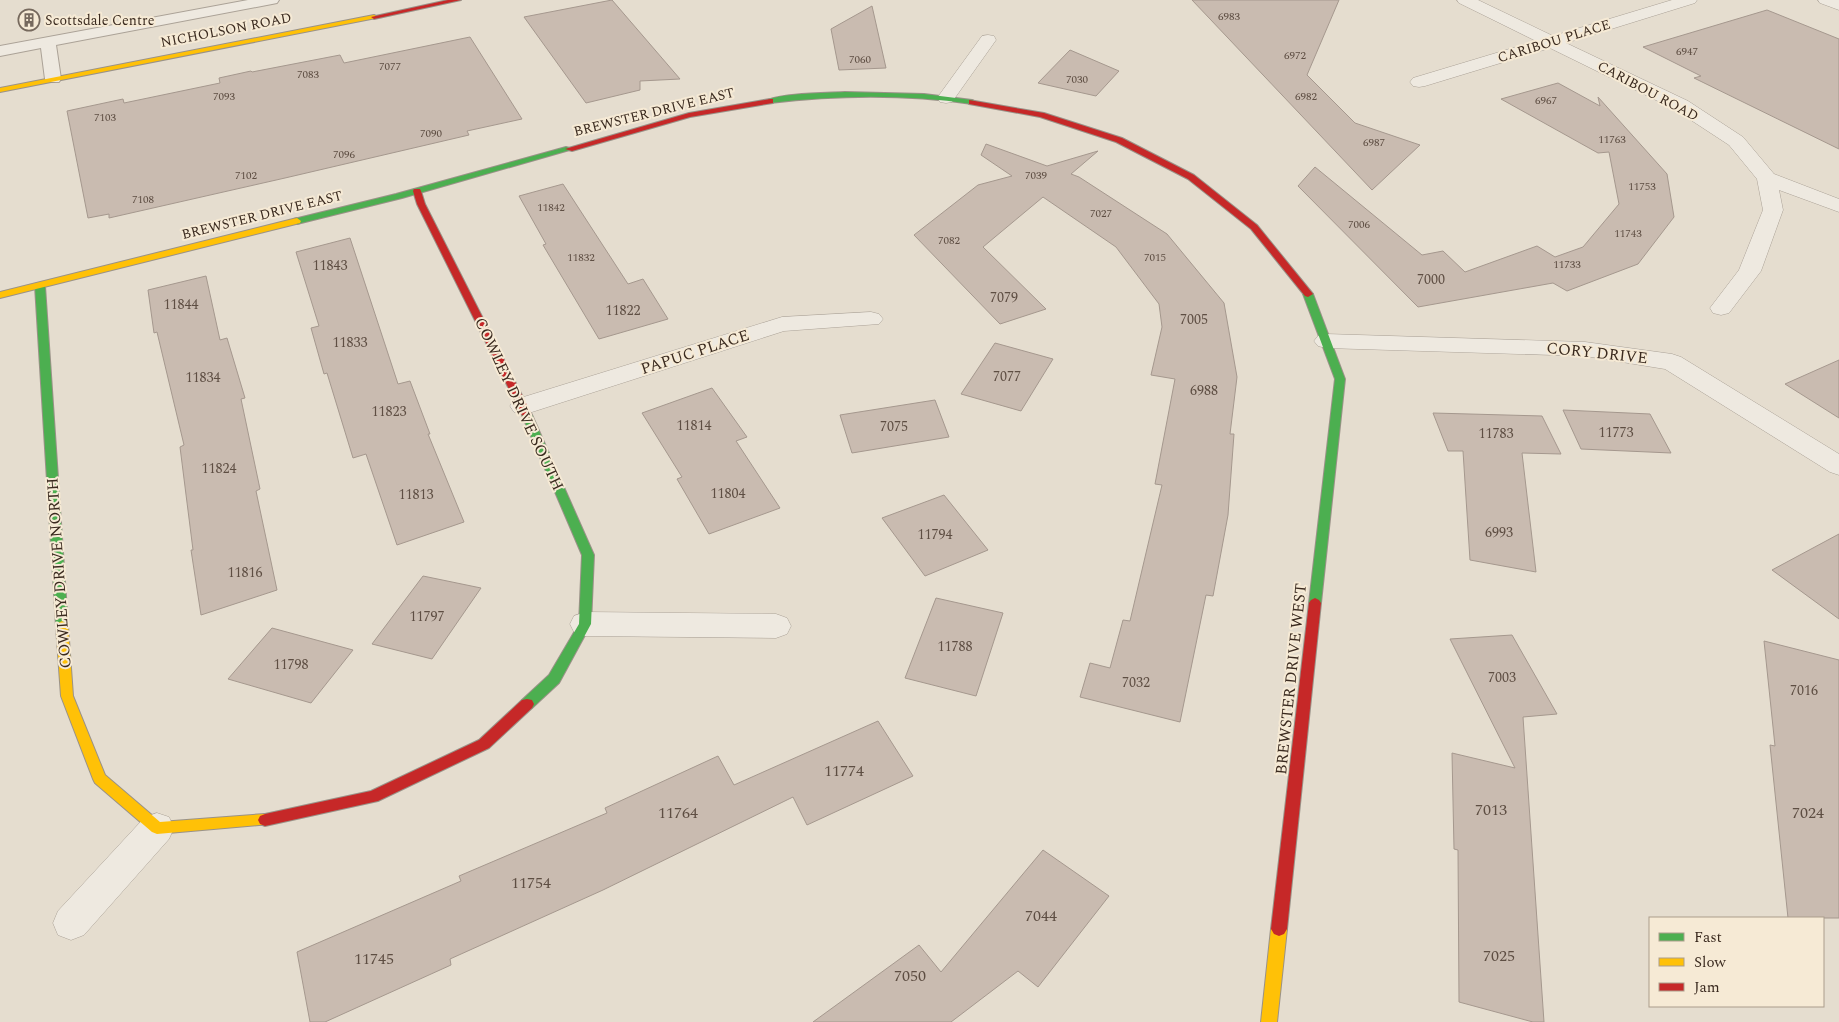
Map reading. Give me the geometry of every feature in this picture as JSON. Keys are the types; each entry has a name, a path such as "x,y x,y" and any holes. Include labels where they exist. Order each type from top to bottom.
{"street":[{"name":"NICHOLSON ROAD","path":"0,90 458,0"},
{"name":"CARIBOU ROAD","path":"1465,0 1553,41 1681,105 1736,141 1768,178"},
{"name":"CARIBOU PLACE","path":"1419,82 1689,0"},
{"path":"1826,0 1839,5"},
{"path":"946,98 988,40"},
{"name":"BREWSTER DRIVE EAST","path":"0,295 417,191 716,109 771,100 819,95 912,95 946,98 1014,109 1083,126 1147,151 1204,185 1260,230 1306,291 1326,341"},
{"path":"1768,178 1839,206"},
{"path":"1721,308 1750,271 1773,210 1768,178"},
{"name":"COWLEY DRIVE SOUTH","path":"157,828 265,820 373,797 484,744 554,679 585,624 588,555 523,406 421,204 417,191"},
{"name":"COWLEY DRIVE NORTH","path":"40,286 67,696 100,779 157,828"},
{"name":"PAPUC PLACE","path":"523,406 782,324 871,319"},
{"name":"CORY DRIVE","path":"1326,341 1585,349 1672,362 1839,466"},
{"name":"BREWSTER DRIVE WEST","path":"1269,1022 1340,379 1326,341"},
{"path":"585,624 776,626"},
{"path":"72,923 157,828"}],"lane":[{"path":"0,51 272,0"},
{"path":"48,42 54,79"}],"building":[{"path":"612,0 680,79 640,81 640,90 586,103 524,17"},
{"path":"1192,0 1339,0 1307,75 1355,123 1420,145 1372,190"},
{"path":"872,6 886,68 839,70 831,29"},
{"path":"1767,10 1839,39 1839,149 1694,78 1701,76 1643,47"},
{"path":"470,37 522,119 467,131 469,135 285,178 109,218 109,214 88,218 67,111 123,99 124,103 220,83 219,78 251,71 340,55 344,63"},
{"path":"1070,50 1119,71 1096,96 1038,83"},
{"path":"1558,83 1600,106 1598,97 1667,174 1674,217 1638,264 1567,291 1553,283 1418,307 1298,186 1315,167 1422,255 1443,251 1465,272 1537,246 1555,257 1583,247 1619,204 1609,152 1598,153 1501,99"},
{"path":"986,144 1047,166 1098,151 1071,174 1079,177 1167,234 1224,303 1237,377 1230,434 1234,434 1228,515 1213,596 1206,595 1180,722 1080,697 1090,663 1110,668 1123,620 1130,621 1162,485 1155,484 1175,379 1151,375 1162,327 1159,304 1116,247 1043,197 983,247 1046,309 1000,324 914,235 978,185 1012,176 981,155"},
{"path":"563,184 628,284 643,279 668,319 599,339 543,245 546,244 519,196"},
{"path":"350,238 398,384 410,381 430,434 428,434 464,522 397,545 366,454 353,458 327,373 324,374 311,328 319,326 296,252"},
{"path":"206,276 220,340 227,338 245,398 241,399 260,489 256,491 277,590 201,615 191,550 193,550 180,447 184,445 157,332 154,333 148,290"},
{"path":"995,343 1053,359 1021,411 961,394"},
{"path":"1839,360 1839,418 1785,384"},
{"path":"712,388 747,437 736,441 780,508 709,534 677,479 682,477 642,413"},
{"path":"935,400 949,437 852,453 840,415"},
{"path":"1563,410 1650,414 1671,453 1581,449"},
{"path":"1433,413 1542,416 1561,454 1522,453 1536,572 1470,560 1463,451 1448,451"},
{"path":"944,495 988,550 925,576 882,518"},
{"path":"1839,534 1839,619 1772,570"},
{"path":"423,576 481,588 432,659 372,644"},
{"path":"936,598 1003,613 976,696 905,678"},
{"path":"272,628 353,650 311,703 228,679"},
{"path":"1512,635 1557,714 1523,717 1544,1022 1533,1022 1459,1002 1458,850 1454,849 1452,753 1515,768 1450,639"},
{"path":"1764,641 1839,660 1839,918 1788,917 1770,745 1775,746"},
{"path":"878,721 913,776 807,825 793,797 603,890 450,959 451,965 325,1022 310,1022 297,952 461,881 459,876 607,813 605,808 718,756 734,785"},
{"path":"1043,850 1109,896 1038,987 1018,971 951,1022 813,1022 919,945 941,972"}],"traffic: fast":[{"path":"770,101 845,94 898,94 949,98 972,102"},
{"path":"297,221 399,196 569,149"},
{"path":"40,286 62,626"},
{"path":"1308,294 1340,379 1315,603"},
{"path":"527,415 588,555 585,624 554,679 527,704"}],"traffic: slow":[{"path":"0,90 374,17"},
{"path":"0,295 297,221"},
{"path":"62,626 67,696 100,779 157,828 265,820"},
{"path":"1269,1022 1279,929"}],"traffic: jam":[{"path":"374,17 458,0"},
{"path":"569,149 689,115 770,101"},
{"path":"972,102 1041,115 1119,140 1191,177 1254,227 1308,294"},
{"path":"417,191 421,204 527,415"},
{"path":"1279,929 1315,603"},
{"path":"265,820 373,797 484,744 527,704"}],"place":[{"name":"Scottsdale Centre","path":"29,20"}]}
